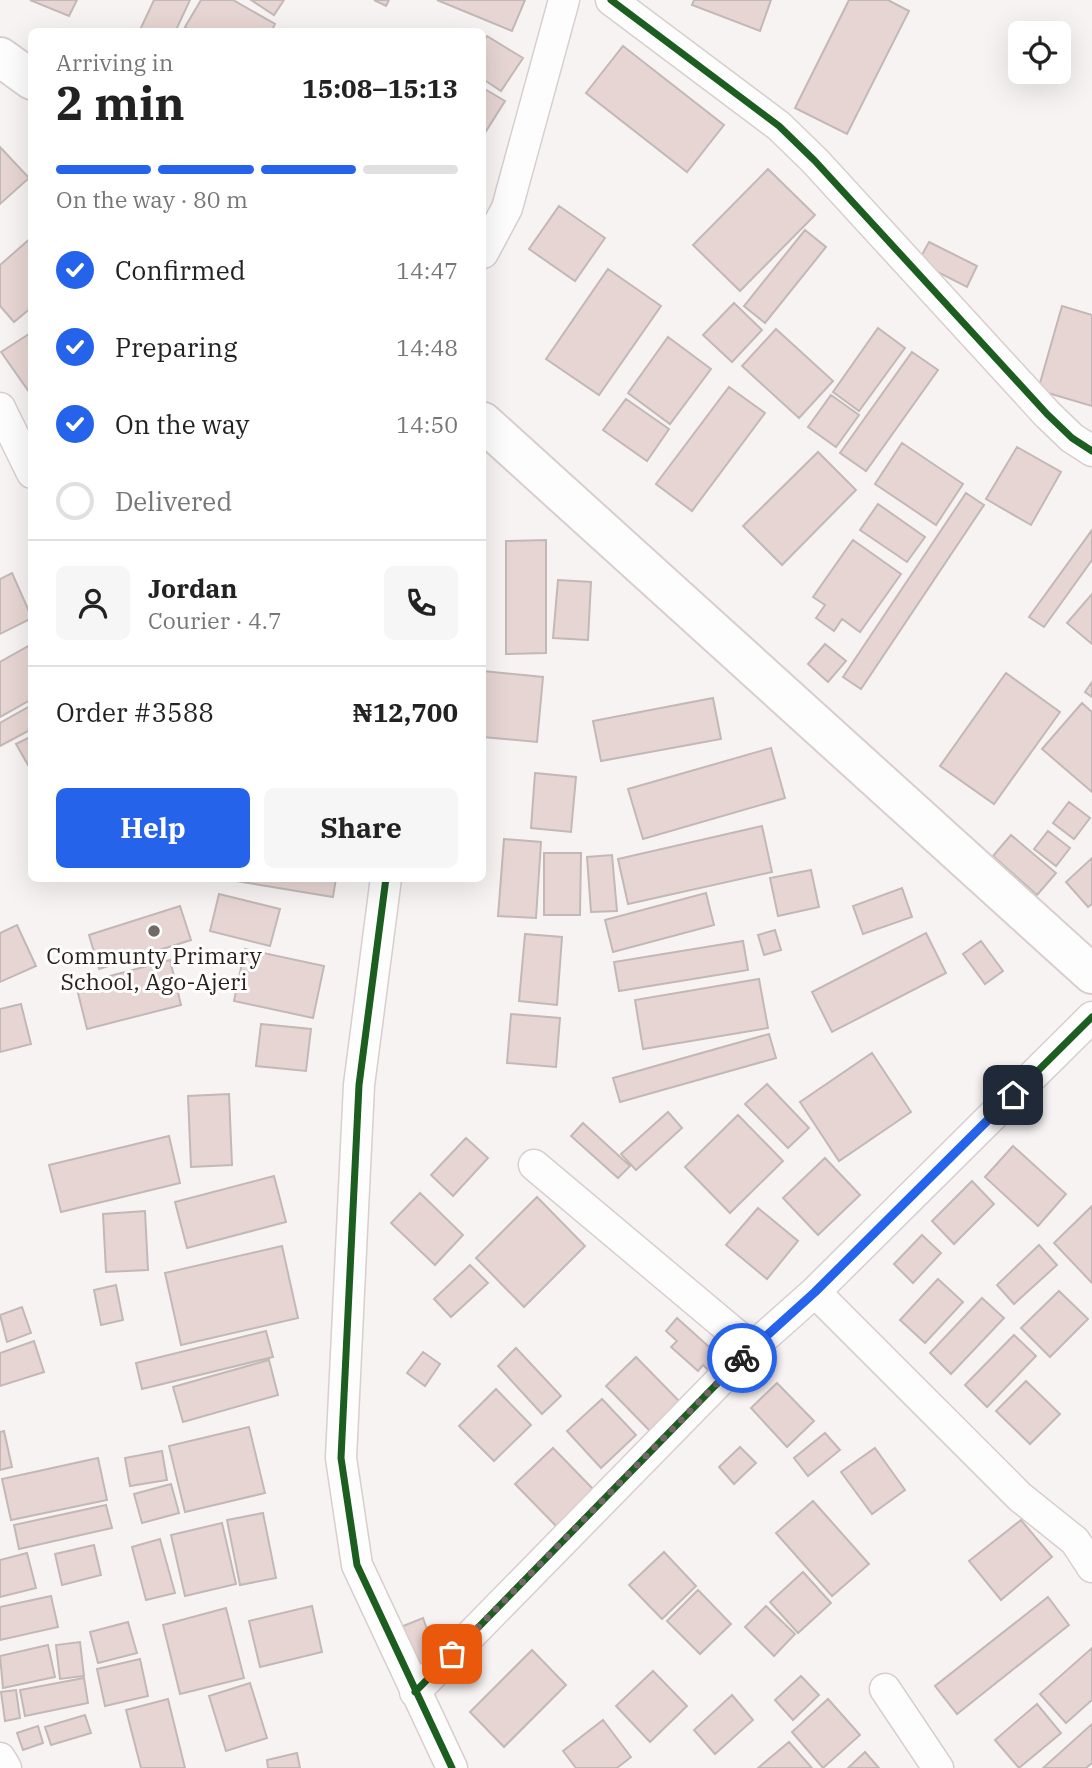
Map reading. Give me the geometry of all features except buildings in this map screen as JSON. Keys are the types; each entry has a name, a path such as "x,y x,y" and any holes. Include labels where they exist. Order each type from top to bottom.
{"main road":[{"path":"0,57 28,77"},
{"path":"486,425 1092,974"}],"street":[{"path":"486,247 507,208 564,0"},
{"path":"611,0 779,126 815,161 1047,414 1072,438 1092,451"},
{"path":"0,408 28,464"},
{"path":"385,882 359,1085 341,1458 357,1565 452,1768"},
{"path":"415,1692 752,1348 815,1292 1092,1017"},
{"path":"534,1165 752,1348"},
{"path":"815,1292 1020,1497 1075,1541 1092,1567"},
{"path":"885,1689 938,1768"},
{"path":"0,1758 6,1768"}],"cycle path":[{"path":"611,0 779,126 815,161 1047,414 1072,438 1092,451"},
{"path":"385,882 359,1085 341,1458 357,1565 452,1768"},
{"path":"415,1692 752,1348 815,1292 1092,1017"}],"way so far":[{"path":"452,1654 742,1358"}],"place":[{"name":"Communty Primary School, Ago-Ajeri","path":"154,931"}],"route":[{"path":"742,1358 815,1292 1013,1095"}]}
